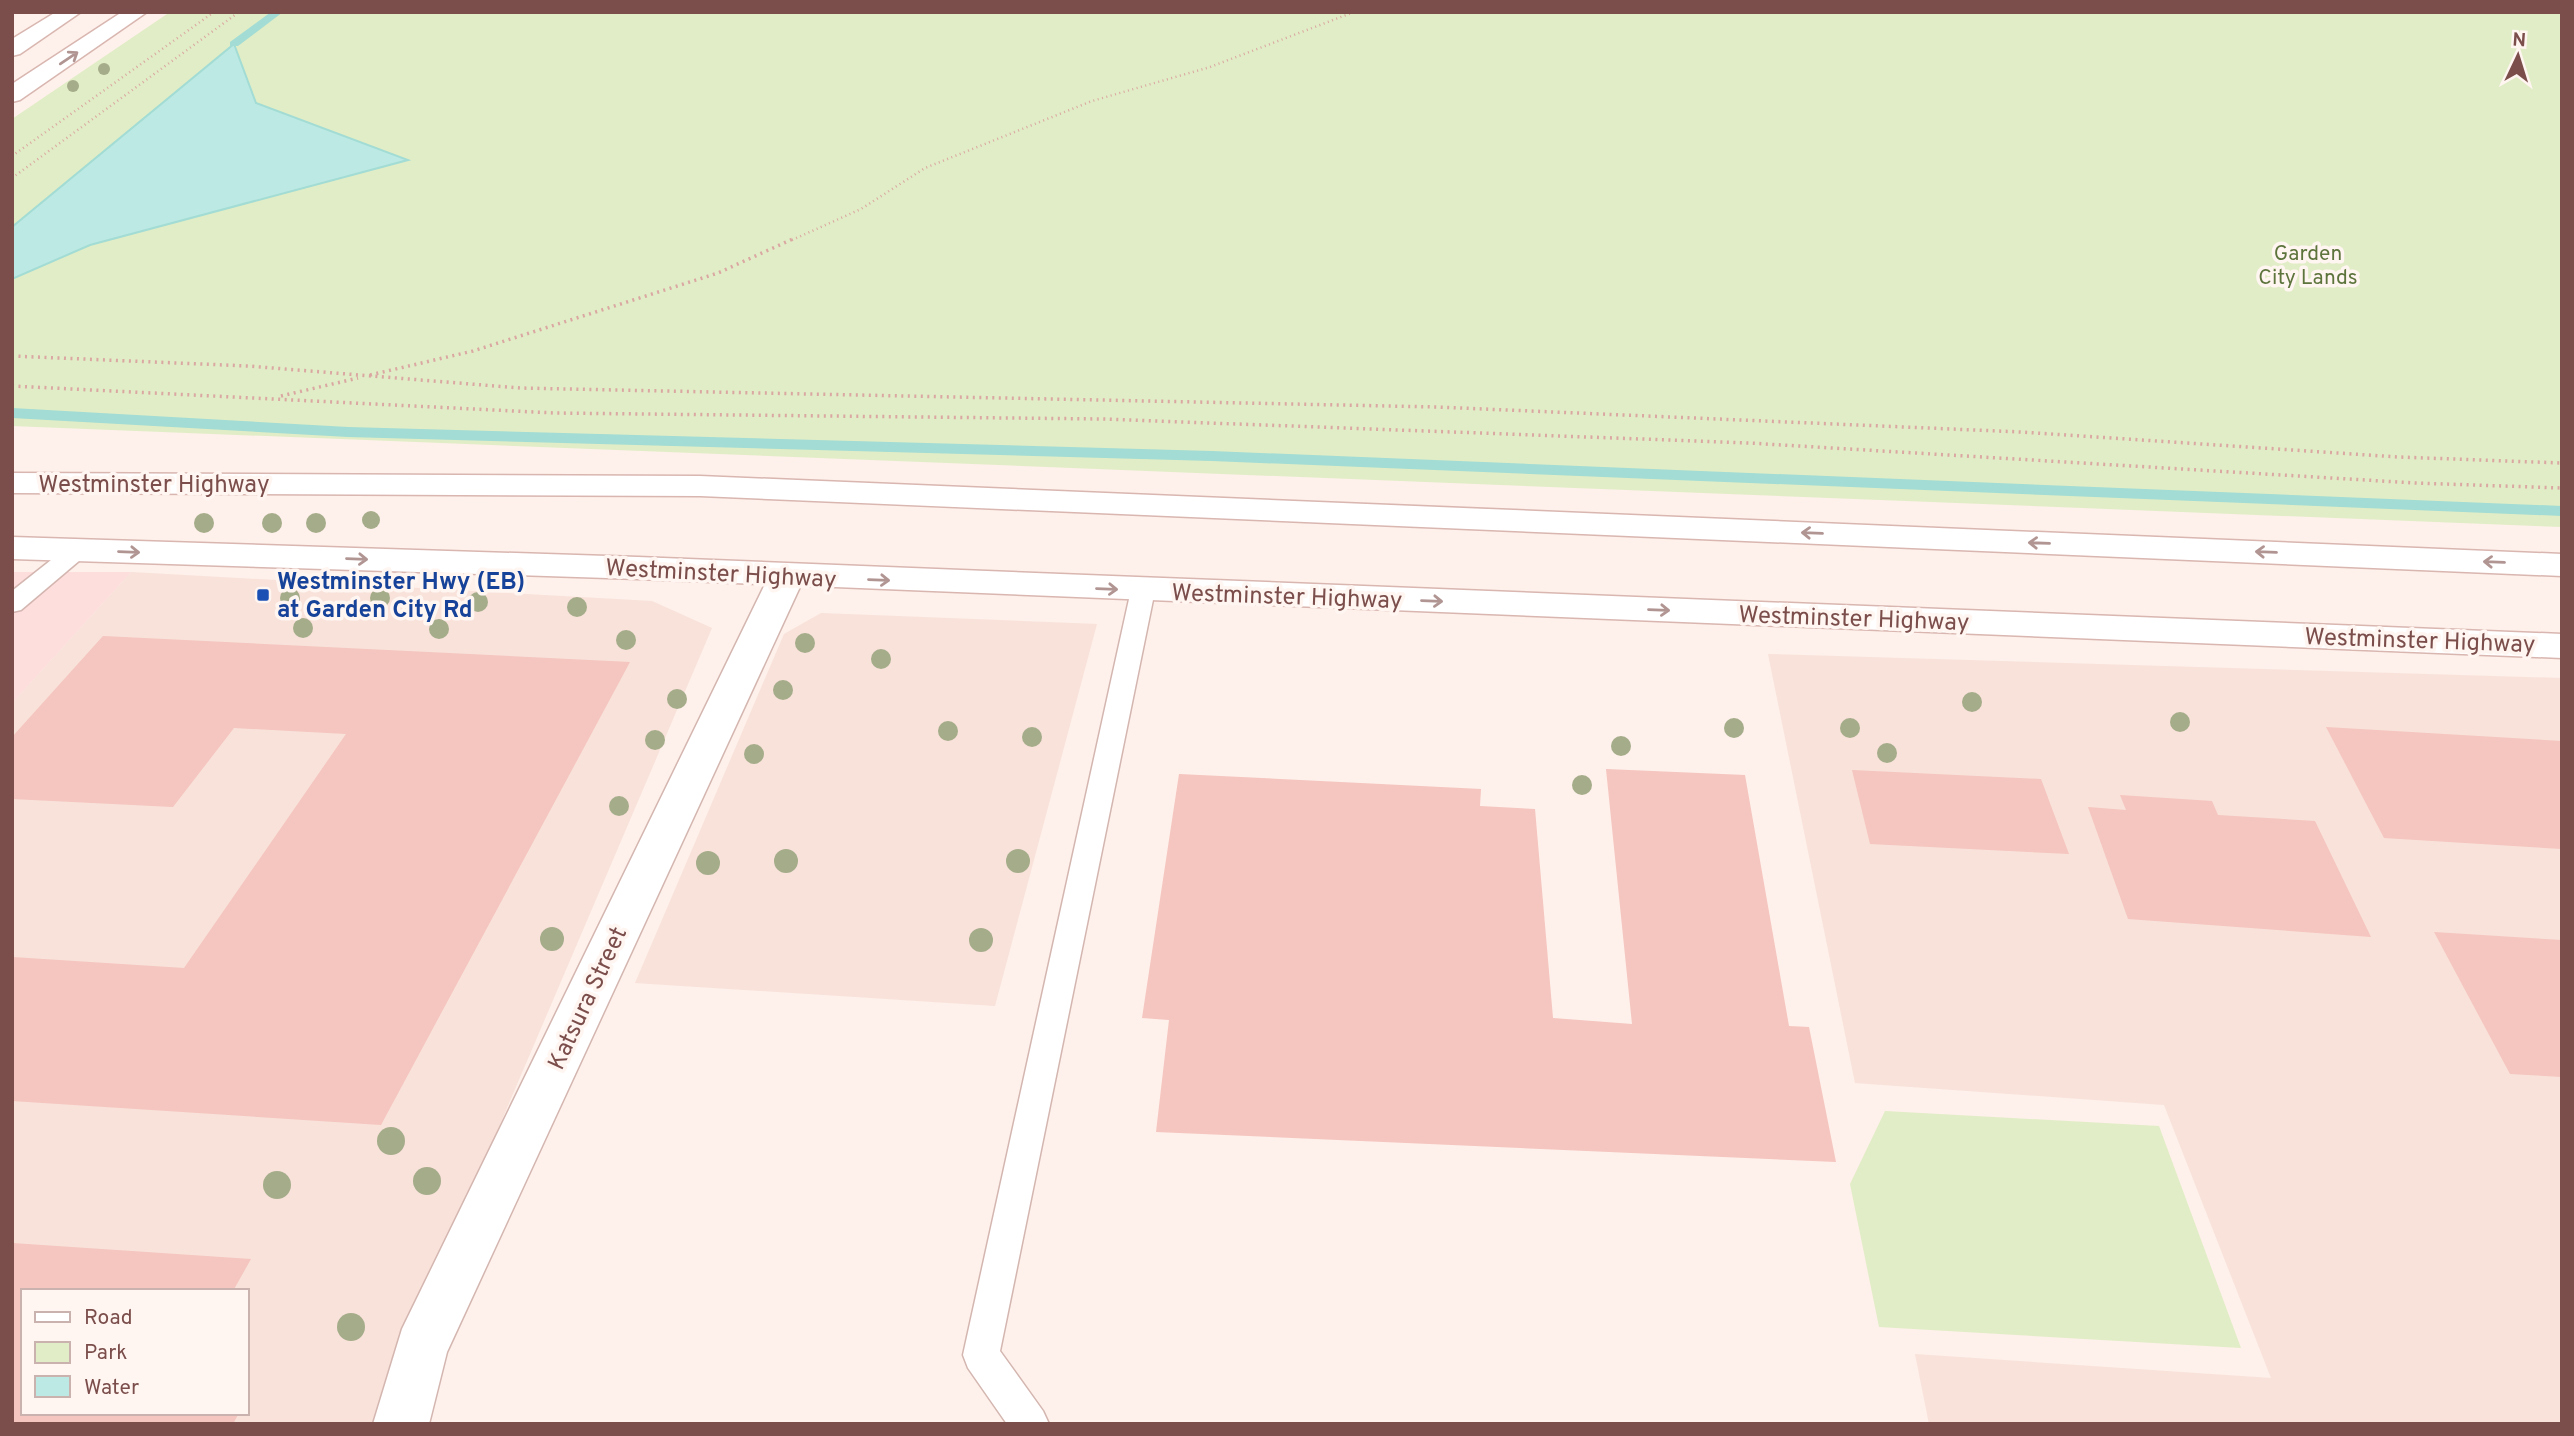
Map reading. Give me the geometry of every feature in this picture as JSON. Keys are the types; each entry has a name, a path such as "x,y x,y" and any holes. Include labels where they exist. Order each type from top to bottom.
{"main road":[{"path":"12,49 71,12"},
{"path":"12,95 137,12"},
{"name":"Westminster Highway","path":"12,483 700,486 2562,565"},
{"name":"Westminster Highway","path":"12,548 638,568 2562,646"},
{"name":"Katsura Street","path":"401,1424 421,1348 787,576"}],"lane":[{"path":"12,604 78,550"},
{"path":"1030,1424 981,1355 1143,590"}],"path":[{"path":"12,156 214,12"},
{"path":"12,178 239,12"},
{"path":"274,398 473,351 718,273 861,209 925,169 1092,101 1210,67 1354,12"},
{"path":"12,356 235,366 520,388 1478,408 2021,432 2398,457 2562,463"},
{"path":"12,386 554,413 1102,419 1653,439 2402,482 2562,488"}],"shaded area":[{"path":"12,572 131,572 12,703"},
{"path":"131,572 652,601 712,628 407,1342 380,1424 12,1424 12,703"},
{"path":"821,613 1097,624 995,1006 635,983 784,634"},
{"path":"1768,654 2562,678 2562,1424 1929,1424 1915,1354 2271,1378 2164,1105 1855,1083"}],"green space":[{"name":"Garden City Lands","path":"170,12 2562,12 2562,527 12,426 12,119"},
{"path":"1885,1111 2159,1126 2241,1348 1879,1327 1850,1184"}],"water":[{"path":"234,44 256,103 408,160 90,245 12,279 12,227"}],"building":[{"path":"103,636 630,662 381,1125 12,1101 12,957 184,968 346,734 234,728 173,807 12,799 12,737"},
{"path":"2326,727 2562,741 2562,849 2384,838"},
{"path":"1606,769 1745,775 1789,1026 1809,1027 1836,1162 1156,1132 1169,1020 1142,1018 1179,774 1481,789 1480,806 1535,809 1553,1018 1632,1024"},
{"path":"1852,770 2041,779 2069,854 1870,844"},
{"path":"2120,795 2212,801 2218,815 2315,821 2371,937 2128,919 2088,807 2126,810"},
{"path":"2434,932 2562,940 2562,1077 2510,1074"},
{"path":"12,1243 251,1259 234,1289 21,1289 21,1415 238,1415 233,1424 12,1424"}],"waterway":[{"path":"234,44 278,12"},
{"path":"12,413 348,432 1212,456 2562,511"}],"place":[{"name":"Westminster Hwy (EB) at Garden City Rd","path":"263,595"}]}
